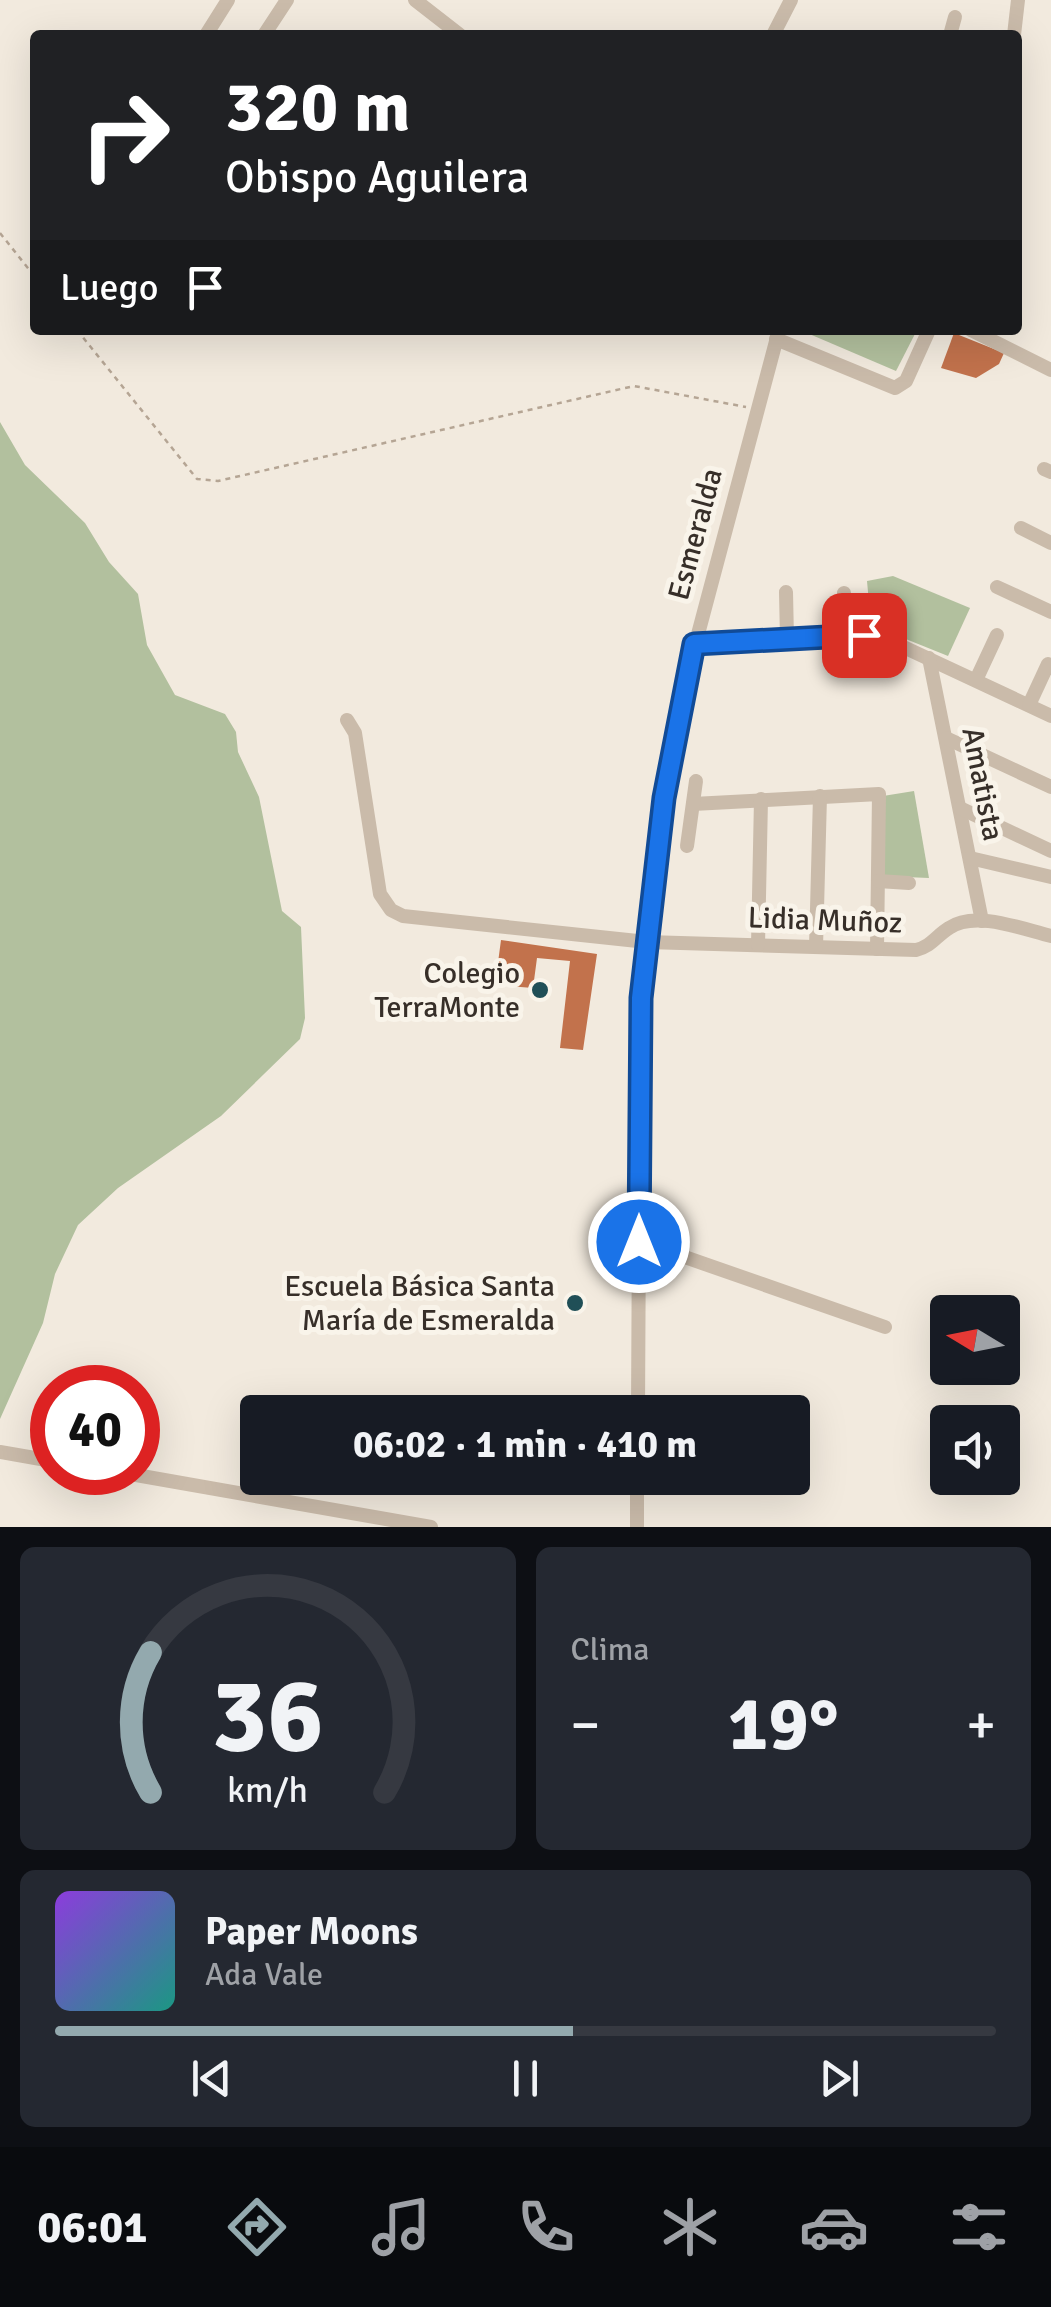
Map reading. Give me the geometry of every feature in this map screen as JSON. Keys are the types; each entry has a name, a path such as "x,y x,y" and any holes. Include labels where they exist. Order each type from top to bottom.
{"street":[{"path":"209,30 228,0"},
{"path":"267,30 287,0"},
{"path":"415,0 433,6 455,30"},
{"path":"775,30 791,0"},
{"path":"1015,30 1018,0"},
{"path":"951,30 955,16"},
{"name":"Esmeralda","path":"638,1395 640,1028 670,760 694,644 778,335"},
{"path":"780,335 895,388 906,381 928,335"},
{"path":"981,335 1051,370"},
{"path":"1022,528 1051,543"},
{"path":"997,587 1051,612"},
{"path":"786,592 787,639"},
{"path":"844,593 846,636"},
{"path":"976,680 997,636"},
{"path":"694,644 882,637 1051,716"},
{"name":"Amatista","path":"929,658 982,921"},
{"path":"1029,705 1048,664"},
{"name":"Lidia Muñoz","path":"347,720 355,733 380,894 391,910 402,916 647,942 877,949 928,947 948,928 965,920 982,921"},
{"path":"946,738 1051,788"},
{"path":"686,846 696,781"},
{"path":"693,804 879,794 877,949"},
{"path":"816,947 820,796"},
{"path":"758,946 761,799"},
{"path":"960,808 1051,851"},
{"path":"970,858 1051,877"},
{"path":"878,880 910,883"},
{"path":"982,921 1051,936"},
{"path":"639,1242 885,1327"},
{"path":"0,1452 30,1457"},
{"path":"160,1479 431,1527"},
{"path":"637,1495 637,1527"}],"path":[{"path":"0,233 30,271"},
{"path":"81,335 197,479 218,481 634,386 758,409"}],"green space":[{"path":"812,335 914,335 896,371"},
{"path":"0,422 25,465 85,523 109,562 138,594 147,645 175,695 225,714 236,732 238,752 259,797 282,911 301,927 305,1018 300,1039 221,1116 118,1188 78,1225 55,1274 43,1323 0,1419"},
{"path":"893,576 970,608 948,656 871,625 867,581"},
{"path":"914,791 929,878 881,876 883,796"}],"building":[{"path":"953,335 1004,353 999,364 976,378 941,368"},
{"path":"501,940 597,954 583,1050 560,1048 570,961 537,958 533,988 495,985"}],"place":[{"name":"Colegio TerraMonte","path":"540,990"},
{"name":"Escuela Básica Santa María de Esmeralda","path":"575,1303"}],"route":[{"path":"639,1242 641,998 664,798 694,644 864,635"}]}
